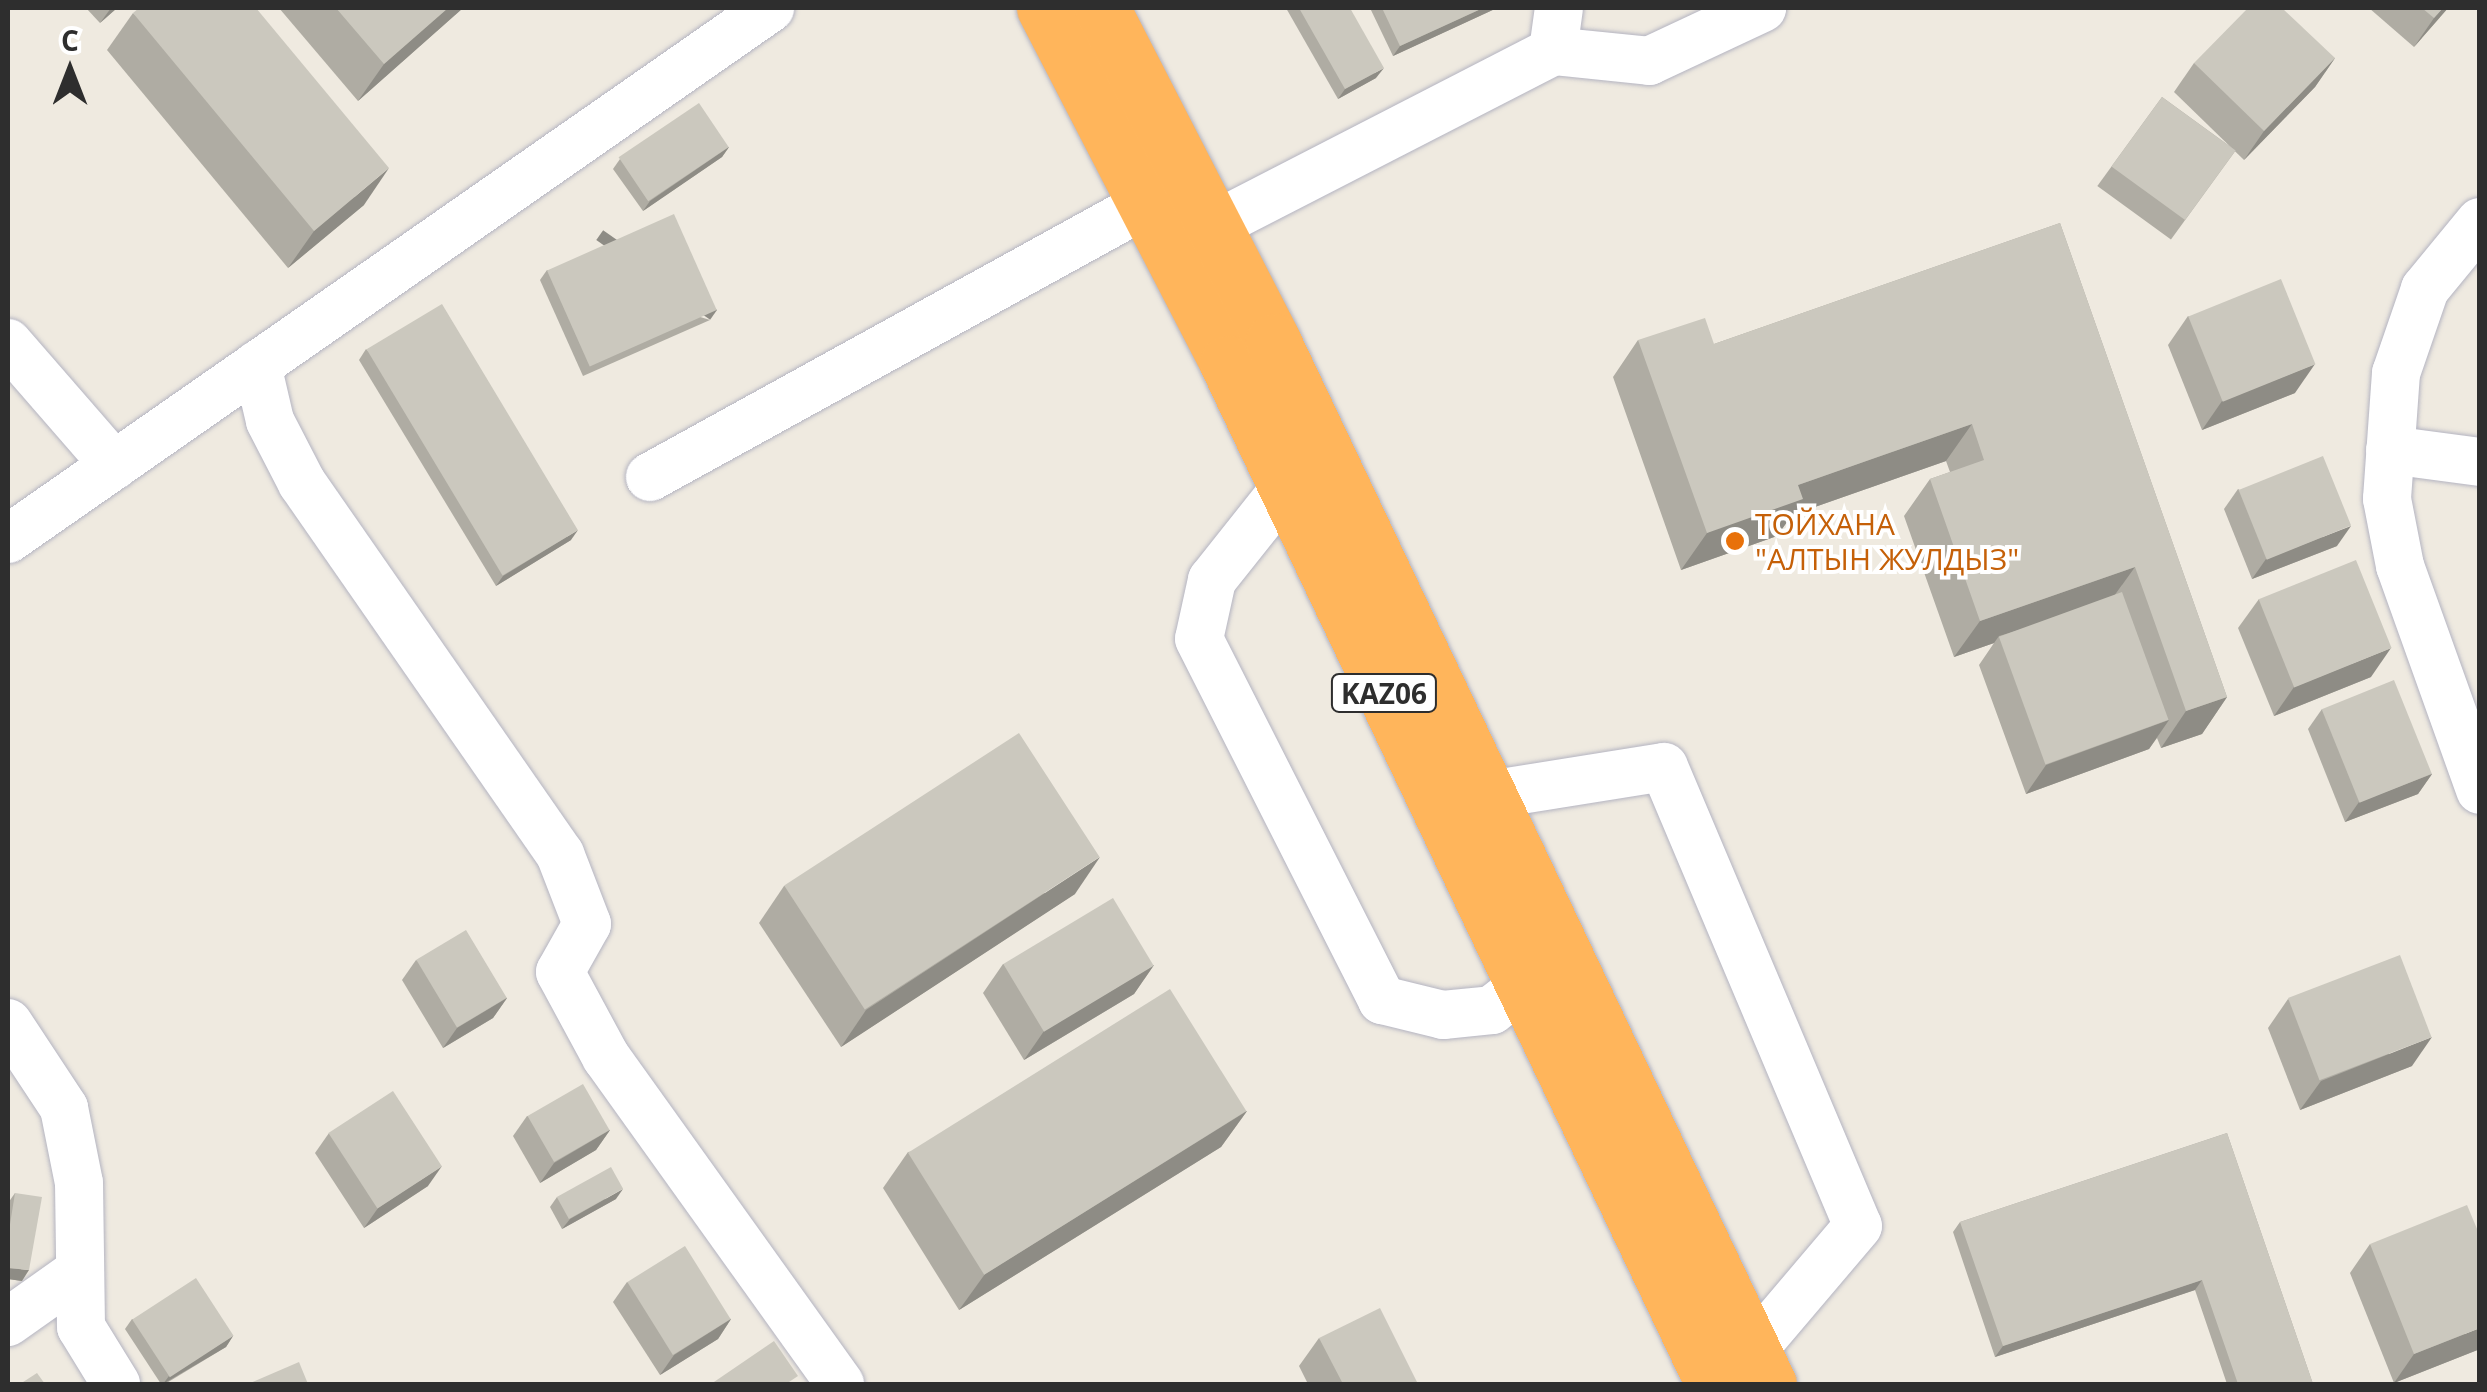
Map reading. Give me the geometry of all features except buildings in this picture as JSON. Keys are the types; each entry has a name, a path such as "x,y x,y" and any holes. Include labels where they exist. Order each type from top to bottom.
{"highway":[{"name":"KАZ06","path":"1044,8 1286,487 1523,986 1745,1373"},
{"name":"KАZ06","path":"1102,8 1214,226 1489,795 1745,1373"}],"street":[{"path":"8,539 770,8"},
{"path":"1214,226 1556,29 1649,61 1762,8"},
{"path":"650,477 1146,204"},
{"path":"2480,222 2424,289 2396,373 2387,498 2400,566 2480,790"},
{"path":"8,344 114,464"},
{"path":"257,364 270,420 302,483 560,854 586,924 560,972 606,1056 840,1384"},
{"path":"2390,450 2480,462"},
{"path":"1286,487 1212,580 1199,639 1382,1000 1443,1016 1492,1010 1523,986"},
{"path":"1489,795 1664,766 1858,1226 1745,1373"},
{"path":"8,1023 64,1108 79,1183 81,1327 116,1384"},
{"path":"8,1322 80,1272"}],"place":[{"name":"ТОЙХАНА \"АЛТЫН ЖУЛДЫЗ\"","path":"1735,541"}]}
